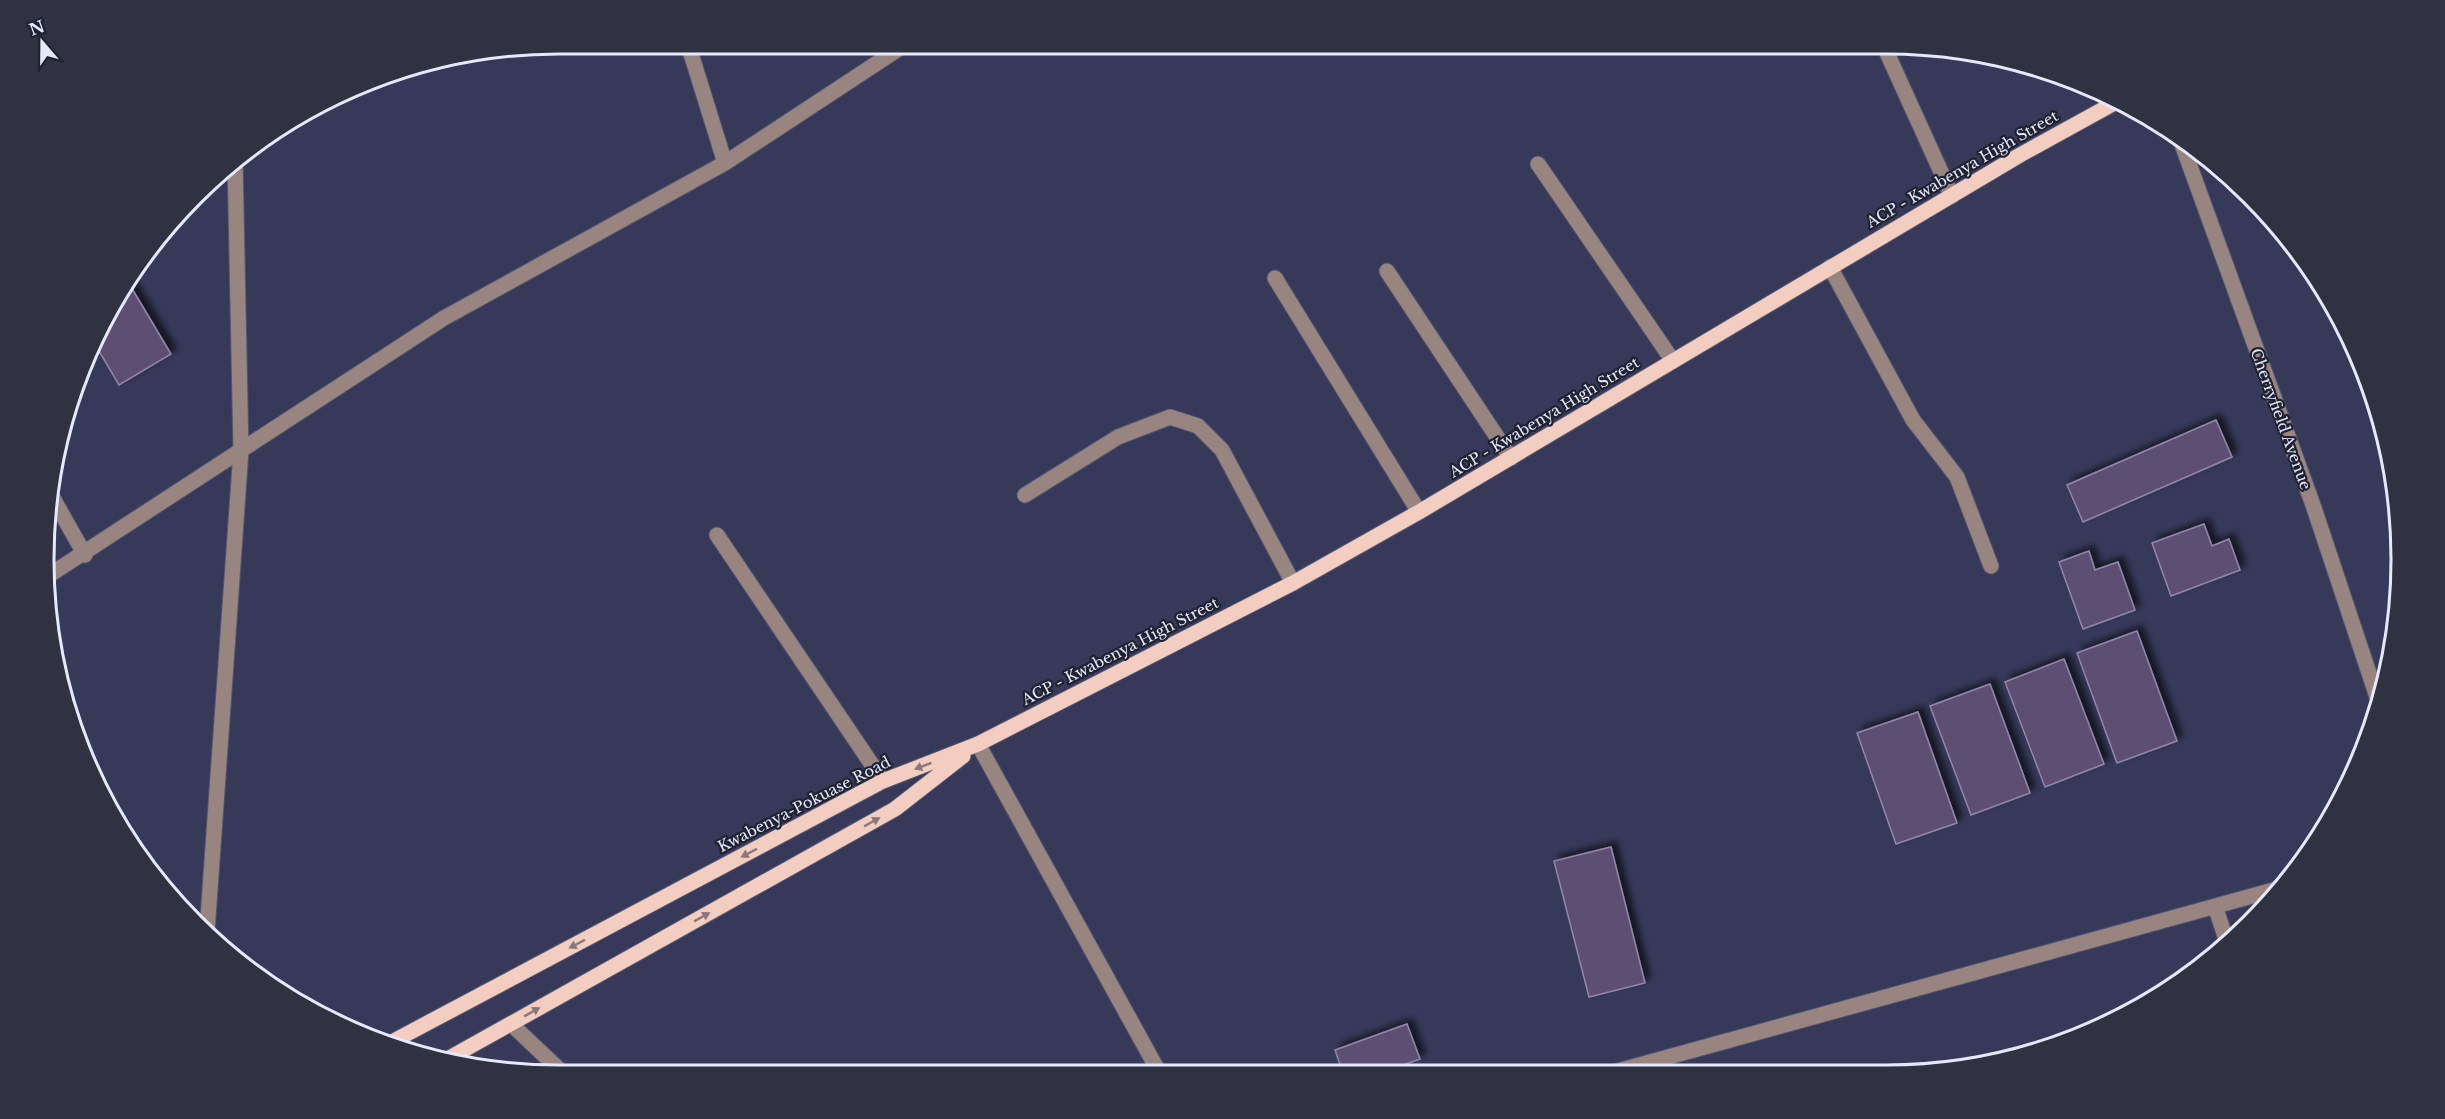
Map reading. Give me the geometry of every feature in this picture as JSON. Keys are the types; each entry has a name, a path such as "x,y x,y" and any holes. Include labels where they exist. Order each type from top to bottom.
{"main road":[{"name":"ACP - Kwabenya High Street","path":"978,744 1293,583 1419,512 1830,267 2109,106"},
{"name":"Kwabenya-Pokuase Road","path":"398,1038 883,782 978,744"},
{"path":"457,1054 895,809 978,744"}],"street":[{"path":"691,54 725,163"},
{"path":"54,573 85,555 444,318 725,163 891,54"},
{"path":"1888,54 1952,196"},
{"name":"Cherryfield Avenue","path":"2185,152 2313,505 2374,689"},
{"path":"1538,164 1673,361"},
{"path":"208,922 241,451 235,172"},
{"path":"1830,267 1913,420 1957,477 1991,566"},
{"path":"1387,272 1511,458"},
{"path":"1275,278 1419,512"},
{"path":"1025,495 1118,437 1170,417 1197,426 1222,450 1293,583"},
{"path":"57,505 85,555"},
{"path":"717,535 883,782"},
{"path":"978,744 1155,1065"},
{"path":"1639,1065 2267,892"},
{"path":"2215,906 2225,935"},
{"path":"511,1024 553,1065"}],"building":[{"path":"133,290 171,354 119,385 99,351"},
{"path":"2216,420 2232,457 2083,522 2067,485"},
{"path":"2204,524 2212,546 2229,539 2240,570 2171,596 2152,543"},
{"path":"2089,551 2095,570 2118,562 2135,610 2083,629 2059,562"},
{"path":"2137,631 2177,741 2117,763 2077,653"},
{"path":"2064,659 2104,764 2045,787 2005,682"},
{"path":"1990,684 2030,793 1971,815 1930,706"},
{"path":"1918,712 1957,823 1896,844 1857,733"},
{"path":"1611,847 1645,983 1589,997 1554,861"},
{"path":"1407,1024 1420,1059 1403,1065 1340,1065 1335,1050"}]}
